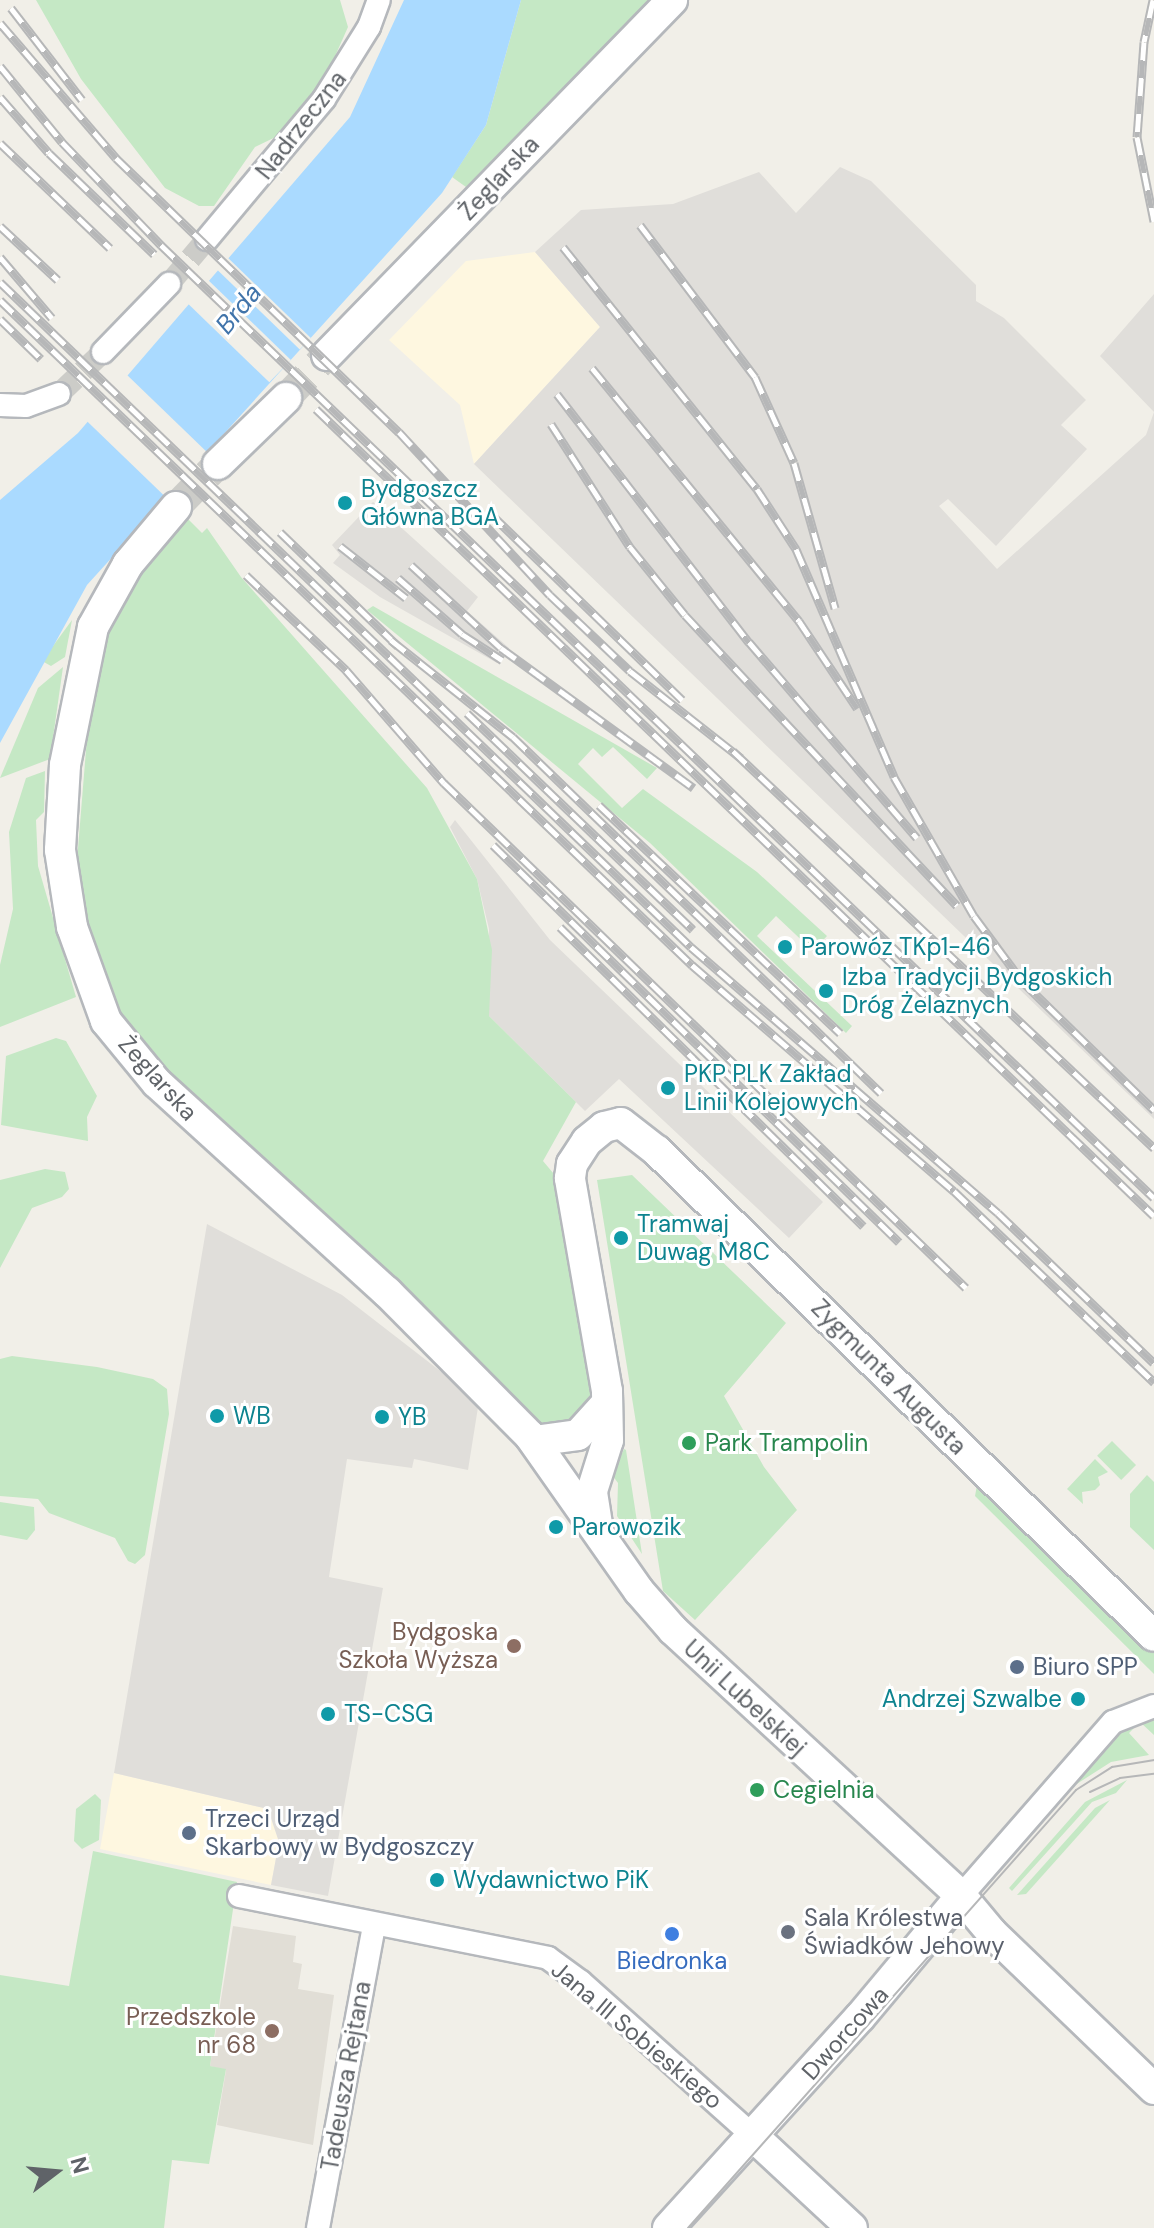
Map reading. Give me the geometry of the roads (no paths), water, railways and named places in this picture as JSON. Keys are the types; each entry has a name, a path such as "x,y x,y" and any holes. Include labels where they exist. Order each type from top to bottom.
{"street":[{"name":"Nadrzeczna","path":"207,239 324,99 369,27 379,0"},
{"name":"Żeglarska","path":"327,355 672,0"},
{"path":"103,352 169,284"},
{"path":"0,405 26,406 59,394"},
{"path":"218,464 286,398"},
{"name":"Żeglarska","path":"176,507 105,600 93,627 71,726 60,850 72,927 94,994 106,1021 157,1083 387,1292 534,1441 577,1504 597,1524"},
{"name":"Zygmunta Augusta","path":"607,1403 570,1178 587,1141 604,1127 621,1123 657,1151 1154,1636"},
{"path":"534,1441 578,1435 607,1403"},
{"path":"597,1524 592,1491 608,1440 607,1403"},
{"name":"Unii Lubelskiej","path":"597,1524 639,1591 673,1630 961,1896 992,1933 1154,2089"},
{"name":"Dworcowa","path":"668,2228 753,2136 1113,1722 1154,1706"},
{"name":"Jana III Sobieskiego","path":"239,1896 548,1958 581,1982 852,2228"},
{"name":"Tadeusza Rejtana","path":"318,2228 374,1925"}],"water":[{"name":"Brda","path":"404,0 521,0 486,125 442,193 87,585 0,743 0,500 78,433 350,117"}],"tunnel":[{"path":"169,284 207,239"},
{"path":"59,394 103,352"},
{"path":"286,398 327,355"},
{"path":"176,507 218,464"}],"tram line":[{"path":"688,2228 1076,1790 1112,1767 1154,1760"},
{"path":"1090,1792 1120,1778 1154,1774"}],"railway":[{"path":"1153,0 1144,42 1137,137 1154,221"},
{"path":"11,8 82,100"},
{"path":"0,23 116,158 399,432 550,595 630,671 741,758"},
{"path":"0,66 62,142 161,245 1154,1198"},
{"path":"0,97 49,153 154,254"},
{"path":"0,143 110,248"},
{"path":"640,225 755,377 794,463 835,608"},
{"path":"0,226 58,280"},
{"path":"563,247 757,489 796,549 894,777 974,916 1022,981 1154,1110"},
{"path":"0,257 52,318"},
{"path":"0,282 691,947 998,1213 1154,1363"},
{"path":"0,300 692,965 954,1191 1154,1382"},
{"path":"0,319 41,359"},
{"path":"592,368 799,621 857,708"},
{"path":"557,394 749,642 917,838"},
{"path":"316,409 1154,1216"},
{"path":"551,424 630,547 685,615 957,906"},
{"path":"490,513 682,700"},
{"path":"280,532 398,646"},
{"path":"340,546 406,598"},
{"path":"411,565 501,648 694,788"},
{"path":"246,575 346,670 444,783 966,1288"},
{"path":"398,578 462,634 502,660"},
{"path":"391,640 513,737 881,1093"},
{"path":"467,713 693,930"},
{"path":"733,751 1154,1148"},
{"path":"599,805 840,1033"},
{"path":"493,845 899,1242"},
{"path":"560,927 863,1226"}],"place":[{"name":"Bydgoszcz Główna BGA","path":"345,503"},
{"name":"Parowóz TKp1-46","path":"785,947"},
{"name":"Izba Tradycji Bydgoskich Dróg Żelaznych","path":"826,991"},
{"name":"PKP PLK Zakład Linii Kolejowych","path":"668,1088"},
{"name":"Tramwaj Duwag M8C","path":"621,1238"},
{"name":"WB","path":"217,1416"},
{"name":"YB","path":"382,1417"},
{"name":"Park Trampolin","path":"689,1443"},
{"name":"Parowozik","path":"556,1527"},
{"name":"Bydgoska Szkoła Wyższa","path":"514,1646"},
{"name":"Biuro SPP","path":"1017,1667"},
{"name":"Andrzej Szwalbe","path":"1078,1699"},
{"name":"TS-CSG","path":"328,1714"},
{"name":"Cegielnia","path":"757,1790"},
{"name":"Trzeci Urząd Skarbowy w Bydgoszczy","path":"189,1833"},
{"name":"Wydawnictwo PiK","path":"437,1880"},
{"name":"Sala Królestwa Świadków Jehowy","path":"788,1932"},
{"name":"Biedronka","path":"672,1934"},
{"name":"Przedszkole nr 68","path":"272,2031"}]}
